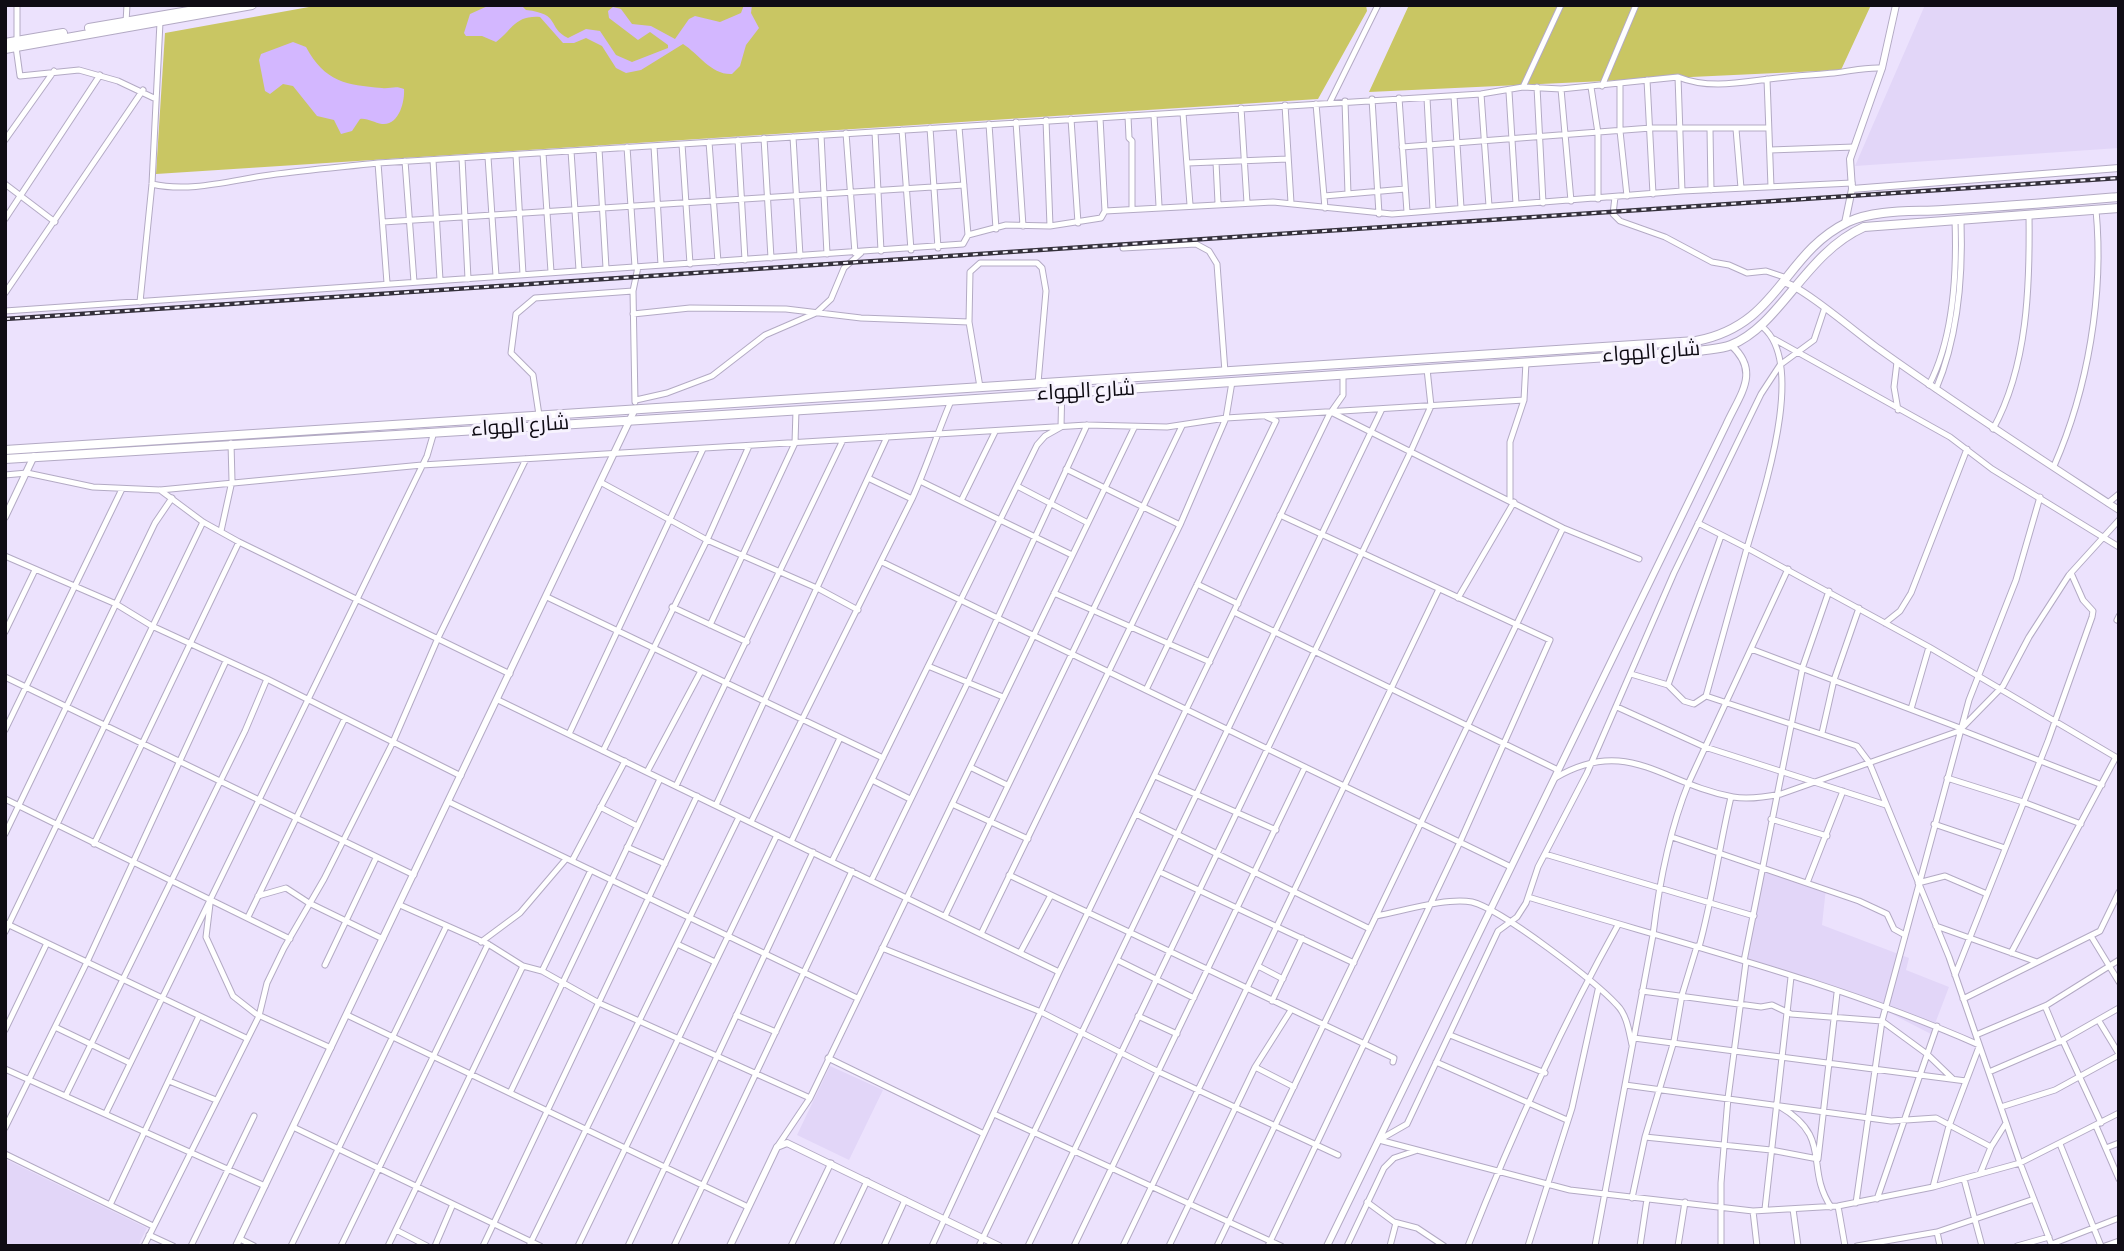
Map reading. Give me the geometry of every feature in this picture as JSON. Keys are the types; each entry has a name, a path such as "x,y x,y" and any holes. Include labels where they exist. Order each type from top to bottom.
{"main road":[{"path":"5,43 17,44 221,5"},
{"path":"5,49 17,44 126,22 252,5"},
{"name":"شارع الهواء","path":"5,450 539,415 635,404 1062,382 1713,338 1749,320 1820,242 1845,223 1894,213 2119,197"},
{"name":"شارع الهواء","path":"5,458 796,411 1699,351 1731,345 1760,325 1830,248 1864,227 2119,208"}],"street":[{"path":"17,5 20,76 79,70 143,90 156,100"},
{"path":"126,22 127,5"},
{"path":"140,302 152,184 163,5"},
{"path":"1330,102 1378,5"},
{"path":"1523,87 1561,5"},
{"path":"1602,86 1636,5"},
{"path":"1845,223 1852,186 1849,164 1882,68 1896,5"},
{"path":"152,184 168,188 194,187 272,174 378,163 1128,117 1372,99 1454,96 1509,92 1523,87 1561,89 1678,78 1689,82 1743,84 1840,72 1860,66 1882,68"},
{"path":"5,140 54,71"},
{"path":"5,219 100,75"},
{"path":"1678,78 1682,191"},
{"path":"1767,79 1771,187"},
{"path":"1647,80 1653,194"},
{"path":"1620,85 1620,131 1627,196"},
{"path":"1537,87 1543,203"},
{"path":"1591,87 1598,133 1598,199"},
{"path":"1561,89 1571,201"},
{"path":"5,293 143,90"},
{"path":"1509,92 1516,204"},
{"path":"1481,94 1489,206"},
{"path":"1454,96 1461,208"},
{"path":"1427,97 1433,210"},
{"path":"1399,98 1407,212"},
{"path":"1372,99 1379,214"},
{"path":"1345,101 1348,194"},
{"path":"1316,104 1325,208"},
{"path":"1285,106 1291,203"},
{"path":"1241,108 1247,203"},
{"path":"1183,113 1190,205"},
{"path":"1154,115 1160,206"},
{"path":"1128,117 1132,141 1132,208"},
{"path":"1100,118 1105,211"},
{"path":"1071,119 1078,223"},
{"path":"1046,120 1050,226"},
{"path":"1016,122 1023,226"},
{"path":"989,124 996,229"},
{"path":"5,311 606,268 911,250 966,243 968,234 959,127"},
{"path":"930,128 938,248"},
{"path":"1402,148 1651,128 1768,128"},
{"path":"1737,129 1741,188"},
{"path":"902,130 911,250"},
{"path":"1710,130 1711,190"},
{"path":"875,132 881,251"},
{"path":"846,134 858,253"},
{"path":"821,135 827,254"},
{"path":"793,137 800,256"},
{"path":"764,138 771,258"},
{"path":"738,140 745,260"},
{"path":"709,142 718,262"},
{"path":"682,144 690,264"},
{"path":"654,145 661,265"},
{"path":"254,1246 238,1242 632,419 635,404 633,291 637,267 627,147"},
{"path":"1770,150 1854,147"},
{"path":"598,149 606,268"},
{"path":"571,151 579,270"},
{"path":"543,153 551,272"},
{"path":"516,155 523,274"},
{"path":"488,157 496,276"},
{"path":"462,158 468,279"},
{"path":"1188,163 1289,159"},
{"path":"433,160 440,280"},
{"path":"405,162 414,282"},
{"path":"1216,162 1218,204"},
{"path":"378,163 387,283"},
{"path":"968,234 1006,225 1050,226 1078,223 1097,220 1105,211 1160,206 1291,203 1379,214 1682,191 1852,186 2119,168"},
{"path":"5,184 55,222"},
{"path":"383,222 964,185"},
{"path":"1324,196 1405,189"},
{"path":"1615,197 1613,215 1620,221 1665,237 1712,262 1747,273 1766,271 1795,285 1929,385 2119,510"},
{"path":"2054,466 2077,400 2091,332 2098,268 2096,210"},
{"path":"1993,429 2009,393 2022,332 2029,266 2029,214"},
{"path":"1929,385 1940,357 1952,299 1958,220"},
{"path":"1936,389 1947,358 1955,313 1961,256 1958,220"},
{"path":"1124,248 1196,244 1213,255 1217,264 1224,372"},
{"path":"635,404 712,376 765,335 816,313 831,299 844,268 858,253"},
{"path":"979,387 969,322 970,272 983,262 1040,265 1046,291 1038,383"},
{"path":"539,415 533,375 511,352 516,314 535,298 633,291"},
{"path":"634,314 690,308 786,309 861,318 969,322"},
{"path":"1379,1140 1406,1124 1498,932 1510,922 1528,897 1545,854 1617,707 1698,523 1765,387 1780,365 1814,340 1825,310"},
{"path":"1760,325 1774,339 1967,449 2119,547"},
{"path":"1631,674 1668,685 1689,704 1694,704 1706,696 1780,420 1783,392 1774,339"},
{"path":"1327,1246 1747,378 1744,359 1731,345"},
{"path":"1458,598 1512,501 1510,442 1524,400 1526,362"},
{"path":"1897,362 1894,387 1898,410"},
{"path":"1028,1246 1410,453 1430,406 1427,369"},
{"path":"932,1246 1059,972 1330,412 1343,395 1343,374"},
{"path":"1061,427 1062,382"},
{"path":"982,934 1180,525 1226,418 1232,382"},
{"path":"5,475 27,473 93,487 160,490 232,481 422,465 1087,425 1134,428 1182,426 1226,418 1524,400"},
{"path":"751,822 912,499 935,449 937,434 951,401"},
{"path":"979,1246 1382,409"},
{"path":"710,625 795,443 796,411"},
{"path":"1330,412 1563,528 1639,559"},
{"path":"1146,690 1276,421 1265,416"},
{"path":"871,881 968,682 1087,425"},
{"path":"945,916 1091,609 1182,426"},
{"path":"832,860 1037,445 1045,436 1061,427"},
{"path":"730,1246 777,1147 810,1098 1134,428"},
{"path":"961,501 995,431"},
{"path":"106,1112 433,443 434,432"},
{"path":"716,805 887,438"},
{"path":"676,786 781,574 843,440"},
{"path":"221,531 232,481 231,443"},
{"path":"603,751 707,540 749,446"},
{"path":"569,734 615,630 703,449"},
{"path":"1885,623 1900,611 1911,593 1967,449"},
{"path":"5,517 34,456"},
{"path":"144,1246 259,1016 267,984 393,742 438,638 526,459"},
{"path":"1066,469 1180,525"},
{"path":"868,478 912,499"},
{"path":"920,481 1072,555"},
{"path":"601,483 668,521 859,610"},
{"path":"1017,486 1088,523"},
{"path":"5,730 122,489"},
{"path":"160,490 203,522 239,542 510,674"},
{"path":"2108,503 2119,494"},
{"path":"1856,1203 1866,1117 1882,1021 1976,676 2016,580 2040,497"},
{"path":"5,834 155,523 172,498"},
{"path":"1269,1243 1460,842 1550,640 1280,515"},
{"path":"1555,778 1592,760 1615,758 1731,797 1775,795 1960,730 2001,688 2029,637 2071,573 2119,520"},
{"path":"5,932 203,522"},
{"path":"1698,523 1929,647 2117,758 2011,953"},
{"path":"1217,1246 1563,528"},
{"path":"1668,685 1721,536"},
{"path":"94,844 239,542"},
{"path":"5,556 117,604 152,626 309,699 461,775"},
{"path":"882,562 1511,867"},
{"path":"1595,1246 1653,935 1658,887 1689,782 1788,569"},
{"path":"5,632 35,570"},
{"path":"1955,975 2055,722 2093,611 2083,600 2071,573"},
{"path":"1197,584 1238,604"},
{"path":"1123,1246 1439,589"},
{"path":"1721,1246 1728,1098 1745,962 1775,795 1803,666 1829,591"},
{"path":"1054,593 1210,662"},
{"path":"547,597 883,758"},
{"path":"672,607 747,642"},
{"path":"1822,733 1834,680 1859,608"},
{"path":"1234,612 1558,771"},
{"path":"1911,709 1929,647"},
{"path":"1751,649 1803,666 2102,785"},
{"path":"5,1128 87,962 226,661"},
{"path":"928,666 1003,697"},
{"path":"647,772 701,671"},
{"path":"5,677 414,876"},
{"path":"66,1095 267,679"},
{"path":"1706,696 1857,746 1868,762 1936,926 1964,999 2020,1164 2052,1245 2119,1218"},
{"path":"498,700 1059,972"},
{"path":"1617,707 1705,747 1886,805"},
{"path":"248,917 345,718"},
{"path":"791,842 840,738"},
{"path":"341,1246 485,943 520,913 569,860 625,761"},
{"path":"970,767 1007,785"},
{"path":"1074,1246 1305,767"},
{"path":"1155,776 1276,830"},
{"path":"1947,778 2081,824"},
{"path":"510,1093 660,779"},
{"path":"872,780 910,799"},
{"path":"1807,883 1843,791"},
{"path":"483,1246 697,796"},
{"path":"1632,1198 1645,1137 1674,1041 1682,995 1712,901 1718,851 1731,797"},
{"path":"5,799 290,939"},
{"path":"449,802 857,998"},
{"path":"952,804 1027,839"},
{"path":"600,807 637,826"},
{"path":"1136,814 1370,929"},
{"path":"530,1244 739,817"},
{"path":"1771,819 1827,836"},
{"path":"1934,824 2005,848"},
{"path":"578,1246 777,835"},
{"path":"1672,838 1718,851 1887,914 1894,929 1905,935"},
{"path":"627,847 665,863"},
{"path":"628,1246 813,852"},
{"path":"1545,854 1712,901 1754,916"},
{"path":"325,965 376,858"},
{"path":"542,971 591,870"},
{"path":"674,1246 852,871"},
{"path":"1160,872 1354,963"},
{"path":"1009,876 1394,1058 1393,1062"},
{"path":"1918,883 1945,876 1987,894"},
{"path":"258,896 286,888 309,904 383,939"},
{"path":"1964,999 2100,931 2111,914 2119,891"},
{"path":"1020,953 1051,895"},
{"path":"1528,897 1698,946 1887,1007 1979,1045"},
{"path":"211,898 206,937 233,996 259,1016 331,1048"},
{"path":"1376,916 1468,902 1490,910 1588,979 1619,1006 1627,1023 1632,1047"},
{"path":"400,905 485,943 523,966 542,971 599,1003 810,1098"},
{"path":"2111,914 2119,907"},
{"path":"7,924 246,1038"},
{"path":"1468,1246 1497,1173 1588,979 1618,925"},
{"path":"1936,926 2037,962"},
{"path":"291,1246 446,927"},
{"path":"2091,936 2119,982"},
{"path":"1272,1001 1302,939"},
{"path":"5,1030 47,943"},
{"path":"677,944 715,962"},
{"path":"882,948 1041,1012 1159,1072 1338,1155"},
{"path":"1117,960 1194,998"},
{"path":"1976,1035 2045,1006 2119,960"},
{"path":"388,1246 523,966"},
{"path":"1258,966 1283,979"},
{"path":"1765,1209 1785,1010 1791,977"},
{"path":"1528,1246 1567,1120 1598,990"},
{"path":"1642,990 1761,1007 1772,1005 1785,1010 1834,1018 1882,1021 1927,1054 1953,1079"},
{"path":"1818,1159 1837,993"},
{"path":"2045,1006 2080,1078 2119,1179"},
{"path":"1989,1072 2061,1041 2119,1008"},
{"path":"1169,1246 1255,1067 1291,1010"},
{"path":"347,1015 748,1207"},
{"path":"736,1015 776,1032"},
{"path":"110,1205 199,1016"},
{"path":"1138,1016 1177,1034"},
{"path":"2001,1107 2027,1101 2080,1078 2119,1055 2099,1021"},
{"path":"1877,1199 1937,1026"},
{"path":"55,1027 130,1063"},
{"path":"1450,1035 1545,1073"},
{"path":"1634,1038 1674,1041 1966,1081"},
{"path":"1933,1187 1950,1126 1979,1045"},
{"path":"828,1058 984,1134"},
{"path":"1436,1062 1567,1120"},
{"path":"1255,1067 1294,1087"},
{"path":"5,1069 106,1112 265,1186"},
{"path":"169,1081 216,1100"},
{"path":"1625,1085 1866,1117 1936,1118 1991,1147"},
{"path":"1776,1105 1807,1128 1816,1145 1820,1183 1835,1207 1844,1246"},
{"path":"1379,1140 1497,1173 1605,1196 1753,1210 1793,1209 1835,1207 1877,1199 2020,1164 2119,1113"},
{"path":"994,1114 1280,1246"},
{"path":"191,1246 254,1116"},
{"path":"1980,1174 1991,1147 2006,1124"},
{"path":"293,1127 494,1223 530,1244 540,1246"},
{"path":"1645,1137 1771,1150 1818,1159"},
{"path":"777,1147 787,1143 999,1246"},
{"path":"2106,1148 2119,1143"},
{"path":"2060,1144 2103,1246 2119,1241"},
{"path":"1347,1246 1384,1168 1394,1158 1418,1150"},
{"path":"5,1154 153,1226"},
{"path":"794,1245 831,1163"},
{"path":"1964,1179 1982,1246"},
{"path":"836,1246 867,1181"},
{"path":"1640,1246 1647,1199"},
{"path":"1857,1246 1937,1232 2034,1199"},
{"path":"884,1246 905,1200"},
{"path":"1367,1202 1396,1223 1418,1228 1434,1242 1444,1246"},
{"path":"1678,1246 1685,1202"},
{"path":"435,1246 453,1204"},
{"path":"1793,1209 1798,1246"},
{"path":"1753,1210 1758,1246"},
{"path":"1390,1246 1396,1223"},
{"path":"396,1230 427,1246"},
{"path":"1937,1232 1940,1246"},
{"path":"149,1235 173,1246"},
{"path":"2017,1246 2049,1237"}],"shaded area":[{"path":"320,5 1366,5 1367,11 1318,99 156,174 165,33"},
{"path":"490,5 521,5 526,10 545,15 561,34 568,38 586,29 600,31 616,55 632,62 668,48 668,45 650,32 638,40 609,18 608,11 613,7 621,9 632,24 651,26 675,39 689,19 695,16 720,22 741,13 744,5 752,5 751,13 759,28 746,45 740,66 732,74 711,68 683,44 641,70 626,73 616,68 602,46 586,38 574,43 563,43 540,17 519,21 496,42 482,36 466,36 464,33 470,14"},
{"path":"1409,5 1871,5 1841,70 1369,92"},
{"path":"1925,5 2119,5 2119,148 1855,166"},
{"path":"293,42 306,47 313,59 329,75 347,83 404,89 402,106 397,117 388,124 360,119 352,131 341,134 334,120 317,116 293,86 283,84 270,94 265,91 259,60 261,54"},
{"path":"1763,868 1826,888 1822,925 1909,958 1906,970 1949,987 1931,1034 1892,1014 1888,1006 1745,958"},
{"path":"830,1066 883,1090 849,1160 797,1135"},
{"path":"5,1159 147,1228 138,1246 5,1246"}],"railway":[{"path":"5,319 2119,178"}]}
